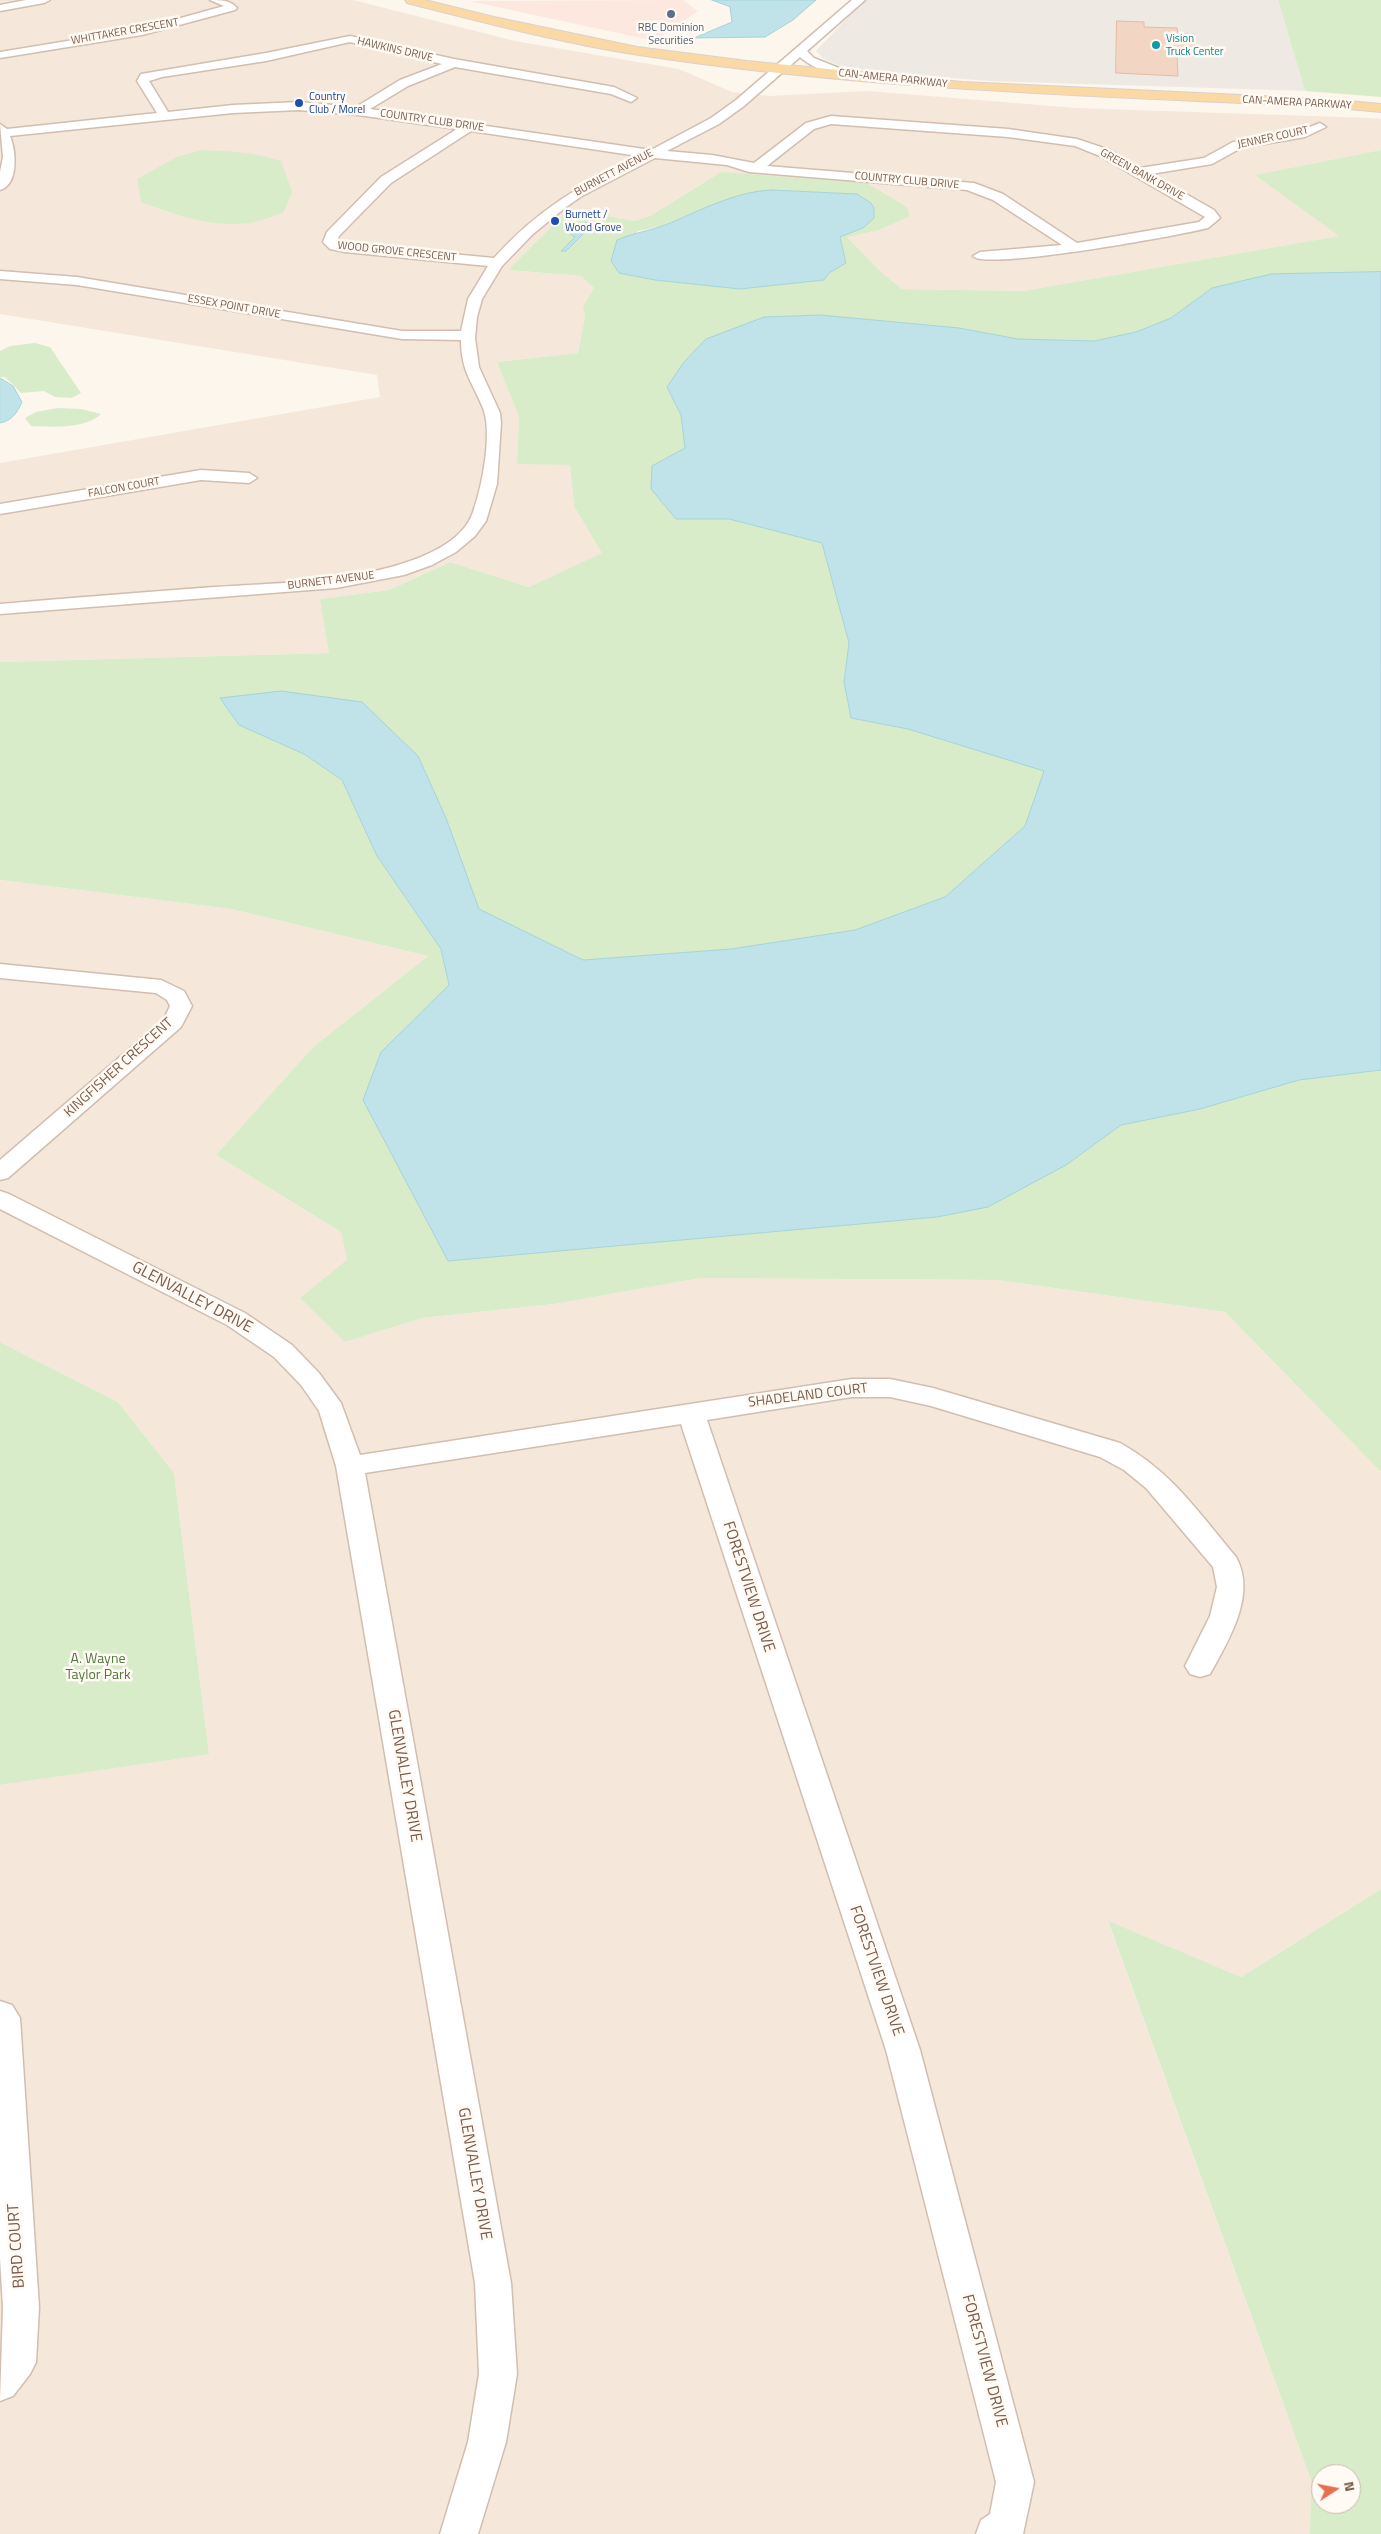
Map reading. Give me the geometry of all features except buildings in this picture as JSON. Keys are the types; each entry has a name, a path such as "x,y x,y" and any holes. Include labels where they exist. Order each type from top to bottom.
{"main road":[{"name":"CAN-AMERA PARKWAY","path":"411,0 493,21 637,51 780,68 962,86 1327,103 1381,108"}],"street":[{"path":"0,8 44,0"},
{"name":"WHITTAKER CRESCENT","path":"0,55 142,32 231,8 228,4 216,0"},
{"name":"BURNETT AVENUE","path":"0,608 327,584 387,574 448,549 470,533 484,510 491,468 494,427 492,413 472,373 468,336 470,315 474,301 498,262 544,217 561,204 650,154 715,121 740,103 859,0"},
{"name":"HAWKINS DRIVE","path":"164,116 143,81 152,74 266,57 350,39 454,63 614,90 631,98"},
{"path":"801,51 810,60 845,75"},
{"path":"358,111 404,83 454,63"},
{"name":"COUNTRY CLUB DRIVE","path":"1,131 266,107 299,106 358,111 650,154 662,158 970,186 998,197 1073,246"},
{"name":"GREEN BANK DRIVE","path":"756,168 810,126 821,122 844,120 1062,140 1091,147 1140,172 1209,213 1213,218 1203,225 1009,255 980,256"},
{"name":"WOOD GROVE CRESCENT","path":"469,127 386,180 332,234 330,242 335,246 346,248 498,262"},
{"name":"JENNER COURT","path":"1140,172 1206,160 1237,145 1305,133 1320,127"},
{"path":"0,186 11,160 1,131"},
{"name":"ESSEX POINT DRIVE","path":"0,276 76,282 402,335 468,336"},
{"name":"FALCON COURT","path":"0,509 201,475 249,478"},
{"name":"KINGFISHER CRESCENT","path":"0,971 161,987 176,996 181,1006 173,1022 0,1173"},
{"name":"GLENVALLEY DRIVE","path":"0,1199 236,1319 283,1351 310,1378 332,1409 350,1466 494,2282 498,2374 487,2442 459,2534"},
{"name":"SHADELAND COURT","path":"350,1466 852,1388 890,1388 933,1397 1110,1450 1134,1463 1156,1481 1226,1564 1231,1587 1224,1616 1200,1666"},
{"name":"FORESTVIEW DRIVE","path":"691,1412 903,2050 1015,2482 1007,2525 994,2534"},
{"name":"BIRD COURT","path":"0,2015 3,2018 21,2307 17,2362 0,2383"}],"shaded area":[{"path":"0,0 353,0 515,41 679,69 732,92 769,96 868,91 1076,108 1371,118 1381,119 1381,150 1256,175 1340,236 1023,291 902,289 881,272 846,236 879,230 910,215 907,207 883,194 721,172 650,216 634,221 569,209 508,270 581,276 594,288 584,307 585,316 578,353 497,362 519,417 517,463 570,465 574,506 603,553 529,587 450,562 389,590 321,599 329,653 0,662 0,463 380,397 377,375 0,314"},
{"path":"683,0 698,11 655,41 469,1"},
{"path":"864,0 1278,0 1305,91 990,81 874,72 838,65 824,59 816,51"},
{"path":"0,880 231,909 428,956 313,1047 216,1155 341,1232 347,1260 344,1342 422,1318 554,1304 701,1278 997,1280 1225,1312 1381,1472 1381,1889 1241,1977 1108,1922 1311,2480 1310,2534 0,2534 0,1785 209,1753 174,1473 118,1402 0,1342"}],"green space":[{"path":"1278,0 1381,0 1381,97 1305,91"},
{"path":"201,150 251,154 281,161 292,192 283,213 250,223 221,224 181,216 141,202 137,179 177,157"},
{"path":"1381,150 1381,272 1212,288 1171,318 1136,332 1094,341 1018,339 959,328 820,315 764,317 667,386 681,415 686,448 652,466 676,519 729,519 822,543 849,643 844,682 851,718 908,729 1045,771 1025,826 945,897 855,930 731,949 583,960 478,909 446,818 418,756 239,725 304,754 342,780 377,856 441,949 449,985 381,1052 448,1261 937,1217 1066,1165 1121,1125 1200,1109 1299,1080 1381,1070 1381,1472 1225,1312 997,1280 701,1278 554,1304 422,1318 345,1342 300,1298 347,1260 341,1232 216,1155 313,1047 428,956 231,909 0,880 0,662 329,653 320,599 389,590 450,562 529,587 602,553 574,506 570,465 517,464 519,417 497,362 578,353 585,316 583,307 594,288 581,276 508,270 569,209 634,221 650,216 721,172 866,183 907,207 910,216 879,230 847,237 881,272 902,289 1023,291 1339,236 1255,175","holes":["771,190 857,194 871,203 874,208 863,228 840,237 846,263 829,273 824,280 740,289 655,280 619,273 611,260 638,231 662,226 688,215"]},
{"path":"35,343 50,347 81,393 72,398 55,397 44,391 21,393 5,377 0,377 0,351 10,346"},
{"path":"58,408 81,409 101,414 95,419 78,425 58,427 31,426 25,418 36,412"},
{"name":"A. Wayne Taylor Park","path":"0,1342 118,1402 174,1473 209,1754 0,1785"},
{"path":"1381,1889 1381,2534 1310,2534 1311,2480 1108,1921 1241,1977"}],"water":[{"path":"712,0 816,0 793,20 765,37 694,38 732,22 730,7"},
{"path":"771,190 857,194 871,203 874,208 874,218 863,228 840,237 846,263 829,273 824,280 740,289 655,280 619,273 611,261 617,240 665,225 730,198"},
{"path":"585,223 593,224 566,251 561,251 575,237 570,234 573,230 578,225"},
{"path":"1381,272 1381,1070 1299,1080 1200,1109 1121,1125 1066,1165 988,1207 937,1217 448,1261 363,1100 381,1052 449,985 441,949 377,856 342,780 304,754 239,725 220,698 281,691 362,702 418,756 446,818 479,909 583,960 731,949 855,930 945,897 1025,826 1044,771 908,729 851,718 844,682 849,643 822,543 729,519 676,519 651,489 652,466 685,448 681,415 667,387 684,362 706,339 764,317 820,315 959,328 1018,339 1094,341 1136,332 1171,318 1212,288 1271,274"},
{"path":"0,378 13,386 22,402 14,416 0,423"}],"place":[{"name":"RBC Dominion Securities","path":"671,14"},
{"name":"Vision Truck Center","path":"1156,45"},
{"name":"Country Club / Morel","path":"299,103"},
{"name":"Burnett / Wood Grove","path":"555,221"}]}
